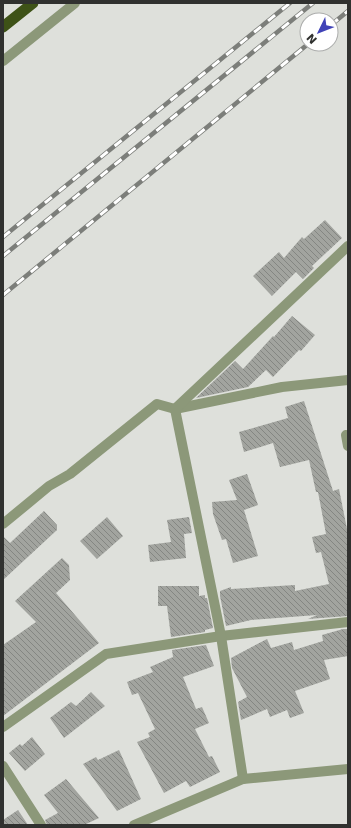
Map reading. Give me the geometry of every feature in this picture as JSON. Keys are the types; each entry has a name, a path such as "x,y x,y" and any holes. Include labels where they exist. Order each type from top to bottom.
{"highway":[{"path":"3,27 33,3"}],"street":[{"path":"3,61 75,3"},
{"path":"175,409 348,246"},
{"path":"3,524 49,486 70,474 158,404 175,409 282,387 348,380"},
{"path":"175,409 221,636 243,779"},
{"path":"346,435 348,446"},
{"path":"3,727 106,654 221,636 348,622"},
{"path":"3,766 41,825"},
{"path":"134,825 243,779 348,769"}],"building":[{"path":"325,220 342,238 312,266 314,268 303,279 296,272 272,296 253,276 279,252 284,258 302,237 304,239"},
{"path":"292,316 315,335 301,351 299,350 273,377 266,370 248,387 196,398 235,361 243,369"},
{"path":"304,401 333,491 339,489 348,534 348,616 308,619 317,615 251,620 226,626 220,591 231,587 231,589 295,585 295,591 329,584 321,552 316,553 312,537 326,534 318,492 316,492 309,460 280,467 273,443 244,452 239,432 288,418 285,407"},
{"path":"247,474 258,505 244,510 258,556 233,563 226,539 222,540 213,514 212,502 237,500 229,480"},
{"path":"44,511 57,525 57,530 3,580 3,536 10,543"},
{"path":"107,517 123,536 97,559 80,541"},
{"path":"189,517 192,533 184,534 186,558 150,562 148,545 171,542 167,520"},
{"path":"62,558 69,565 70,580 56,593 99,643 3,716 3,645 36,622 15,601"},
{"path":"158,586 199,586 199,596 205,595 205,598 207,598 213,628 205,630 205,632 171,637 167,606 158,606"},
{"path":"348,629 348,656 324,660 330,679 295,691 304,713 290,718 287,710 270,717 267,709 241,720 238,702 247,697 232,668 231,658 267,639 271,648 292,642 294,650 323,641 322,635"},
{"path":"206,645 214,666 183,677 196,709 202,707 209,723 195,729 209,757 212,756 220,772 190,787 186,781 164,793 137,742 150,737 148,733 155,729 138,693 132,695 127,682 153,672 150,667 173,657 172,650"},
{"path":"91,692 105,706 64,738 50,718 71,702 76,706"},
{"path":"32,737 45,754 25,771 9,753 20,744 22,746"},
{"path":"119,750 141,799 117,811 83,764 96,757 98,760"},
{"path":"66,779 99,818 84,825 47,825 45,820 58,813 44,795"},
{"path":"18,810 28,825 3,825 3,820"}],"railway":[{"path":"3,237 290,3"},
{"path":"3,256 313,3"},
{"path":"339,18 348,11"},
{"path":"3,295 299,51"}]}
